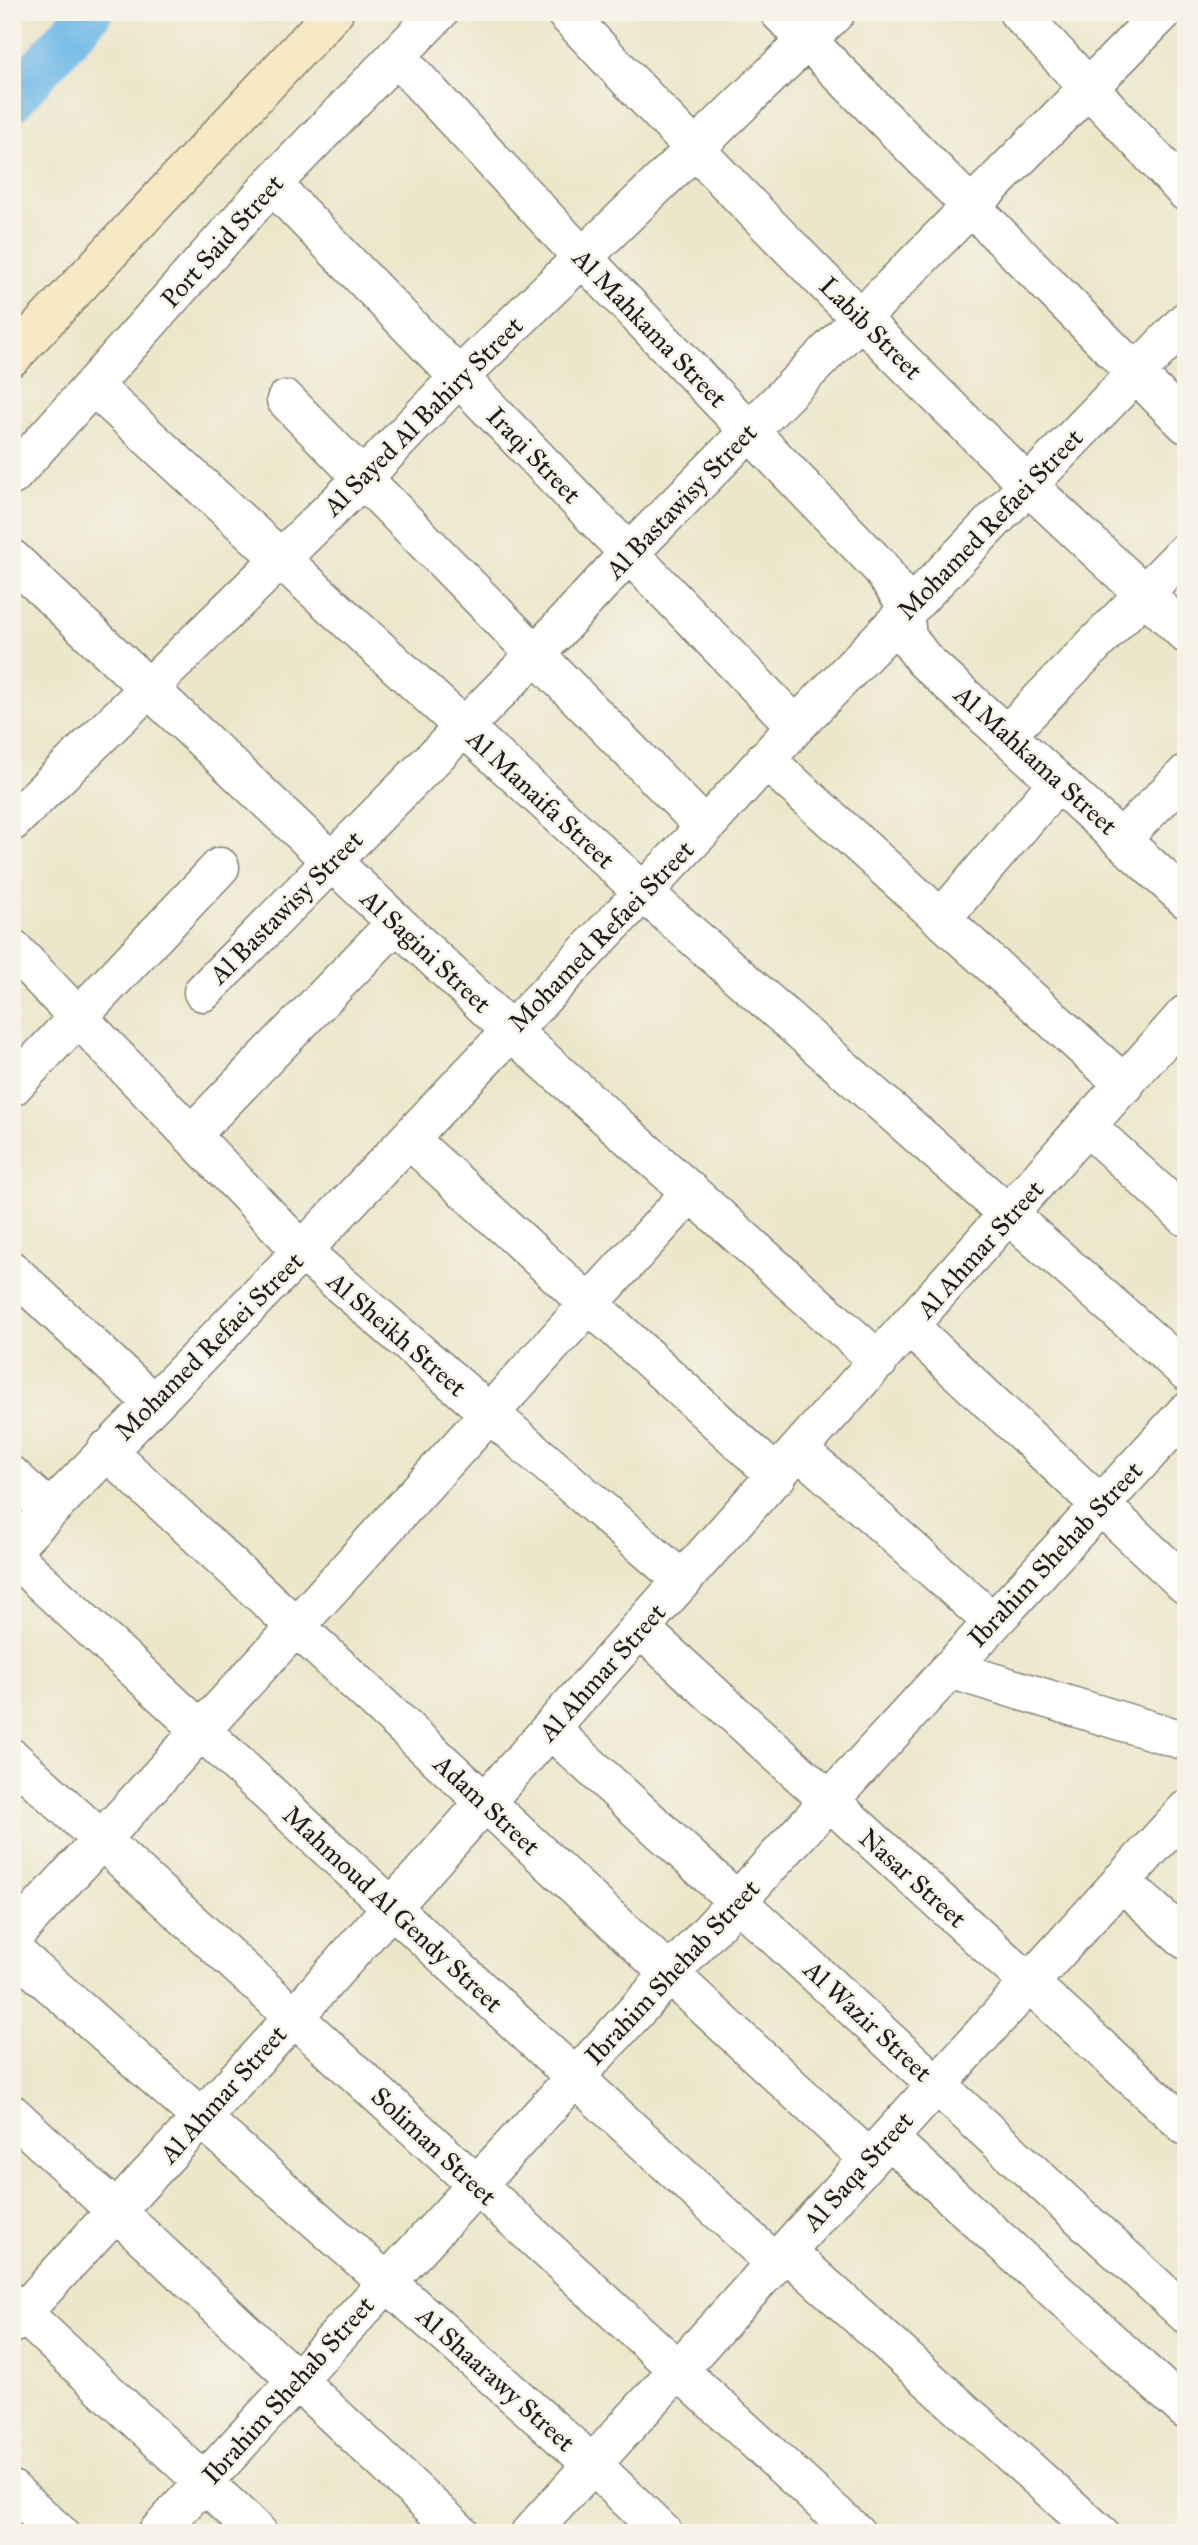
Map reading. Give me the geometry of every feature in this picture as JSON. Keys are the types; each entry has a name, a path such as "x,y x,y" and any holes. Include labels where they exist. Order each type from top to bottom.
{"main road":[{"path":"12,357 334,12"}],"street":[{"name":"Port Said Street","path":"12,476 272,184 439,12"},
{"name":"Labib Street","path":"565,12 695,151 861,318 1026,483 1186,634"},
{"path":"779,12 1186,424"},
{"name":"Al Sayed Al Bahiry Street","path":"12,822 363,478 459,377 836,12"},
{"path":"1018,12 1186,191"},
{"name":"Al Bastawisy Street","path":"203,992 536,654 629,553 1163,12"},
{"name":"Al Mahkama Street","path":"396,56 583,258 880,567 903,600 907,638 924,660 1186,899"},
{"name":"Iraqi Street","path":"272,184 796,726"},
{"name":"Mohamed Refaei Street","path":"12,1549 512,1031 1026,483 1186,321"},
{"name":"Al Manaifa Street","path":"93,386 643,892 1186,1371"},
{"path":"286,400 705,827"},
{"path":"1006,734 1186,551"},
{"name":"Al Sagini Street","path":"12,559 512,1031 880,1361"},
{"path":"765,759 1125,1085"},
{"path":"1122,838 1186,774"},
{"path":"941,919 1058,782"},
{"path":"12,1087 220,867"},
{"path":"191,1135 396,923"},
{"name":"Al Sheikh Street","path":"12,948 302,1251 683,1581"},
{"name":"Al Ahmar Street","path":"16,2313 116,2211 294,2017 1011,1215 1186,1014"},
{"path":"1088,1127 1186,1217"},
{"path":"409,1139 589,1304 993,1622"},
{"path":"12,1938 691,1192"},
{"path":"12,1271 153,1403"},
{"path":"910,1327 1186,1585"},
{"name":"Ibrahim Shehab Street","path":"158,2533 1186,1412"},
{"name":"Adam Street","path":"106,1450 670,1974 1186,2410"},
{"path":"12,1476 49,1510"},
{"name":"Mahmoud Al Gendy Street","path":"12,1555 575,2077 1099,2533"},
{"name":"Nasar Street","path":"641,1629 1186,2126"},
{"path":"949,1669 1186,1741"},
{"name":"Al Wazir Street","path":"550,1730 1186,2314"},
{"name":"Soliman Street","path":"12,1758 856,2533"},
{"name":"Al Saqa Street","path":"530,2533 1186,1810"},
{"path":"1121,1881 1186,1940"},
{"name":"Al Shaarawy Street","path":"12,1950 592,2465 663,2533"},
{"path":"12,2114 460,2533"},
{"path":"16,2313 258,2533"},
{"path":"12,2490 59,2533"}],"waterway":[{"path":"12,100 90,12"}]}
